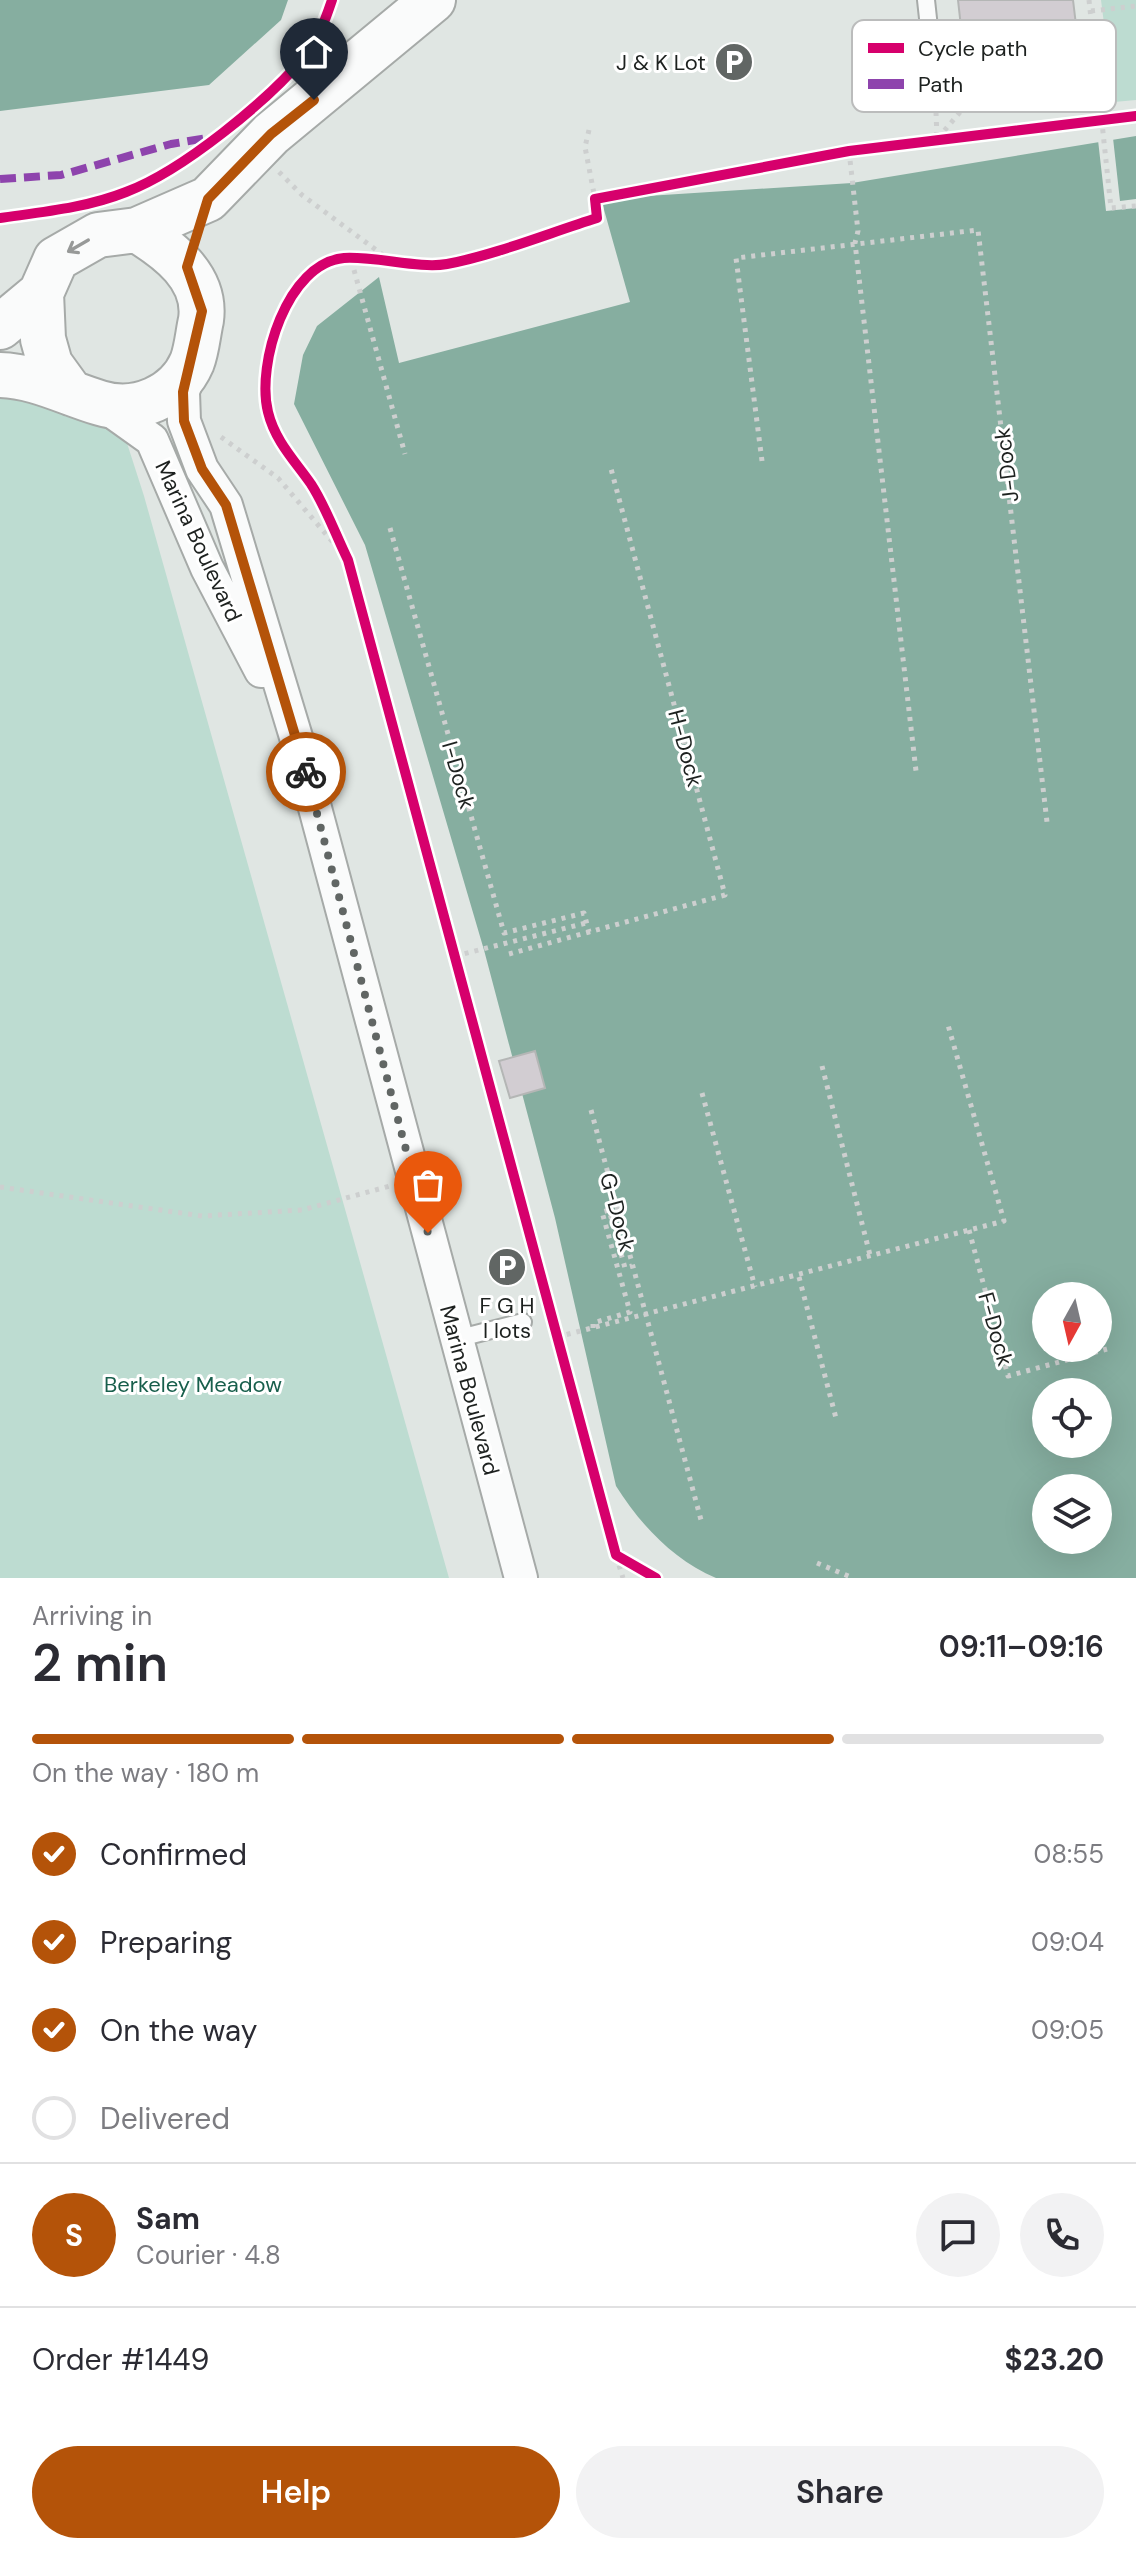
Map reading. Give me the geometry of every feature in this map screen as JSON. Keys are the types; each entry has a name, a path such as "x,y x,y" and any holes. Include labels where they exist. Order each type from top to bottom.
{"street":[{"path":"87,399 50,364 43,339 41,293 56,259 98,235 137,230 208,199 271,134 433,0"},
{"path":"187,267 208,199"},
{"path":"0,375 22,375 87,399 144,405 173,389 192,362 202,311 187,267 166,248 137,230"},
{"path":"0,327 41,293"},
{"name":"Marina Boulevard","path":"192,362 183,392 184,421 202,469 226,505 296,737 521,1578"},
{"name":"Marina Boulevard","path":"87,399 152,440 207,568 296,737"}],"lane":[{"path":"926,0 928,20"},
{"path":"456,1339 523,1322"}],"path":[{"path":"1089,0 1092,20"},
{"path":"1091,11 1126,4 1136,6"},
{"path":"937,139 960,112"},
{"path":"1099,112 1111,208 1136,206"},
{"path":"595,199 849,151 1136,116"},
{"path":"276,169 302,195 387,258 444,265 597,218 585,147 589,130"},
{"path":"849,151 858,231 855,243 916,771"},
{"path":"354,270 405,454"},
{"path":"213,432 278,478 348,560 623,1578"},
{"path":"455,956 586,923 589,932"},
{"path":"557,1337 799,1277 870,1255 1004,1221 948,1025"},
{"path":"822,1066 870,1255"},
{"path":"702,1093 755,1287"},
{"path":"0,1187 202,1216 302,1210 414,1180"},
{"path":"593,1329 593,1323 630,1312 602,1212 609,1210 625,1268 632,1266"},
{"path":"799,1277 837,1422"},
{"path":"645,1315 701,1520"},
{"path":"616,1555 656,1578"},
{"path":"817,1563 853,1578"}],"green space":[{"path":"1101,0 1136,0 1136,100 1116,102 1116,20 1104,20"},
{"name":"Berkeley Meadow","path":"0,393 69,399 126,440 449,1578 0,1578"}],"shaded area":[{"path":"0,0 288,0 281,20 209,85 0,111"},
{"path":"1136,136 1136,1578 716,1578 686,1561 659,1540 616,1486 555,1218 484,950 365,545 294,404 303,355 317,326 379,277 399,363 630,302 601,199 852,183"}],"pier":[{"path":"1113,138 1120,201 1136,199 1136,208 1106,211 1098,140"}],"building":[{"path":"958,0 1073,0 1075,20 960,20"},
{"path":"535,1051 545,1088 510,1098 499,1061"}],"marked path":[{"path":"0,179 61,175 171,144 207,138"}],"cycle path":[{"path":"0,218 64,209 126,192 198,152 270,93 306,55 332,0"},
{"path":"656,1578 616,1555 348,560 316,493 280,441 268,412 265,392 272,343 280,319 306,277 324,264 344,258 447,264 597,218 595,199 849,151 1136,116"}],"way so far":[{"path":"306,772 428,1233"}],"place":[{"name":"J & K Lot","path":"734,62"},
{"name":"F G H I lots","path":"507,1267"}],"route":[{"path":"306,772 226,505 202,469 184,421 183,392 198,339 202,311 187,267 208,199 271,134 314,100"}]}
